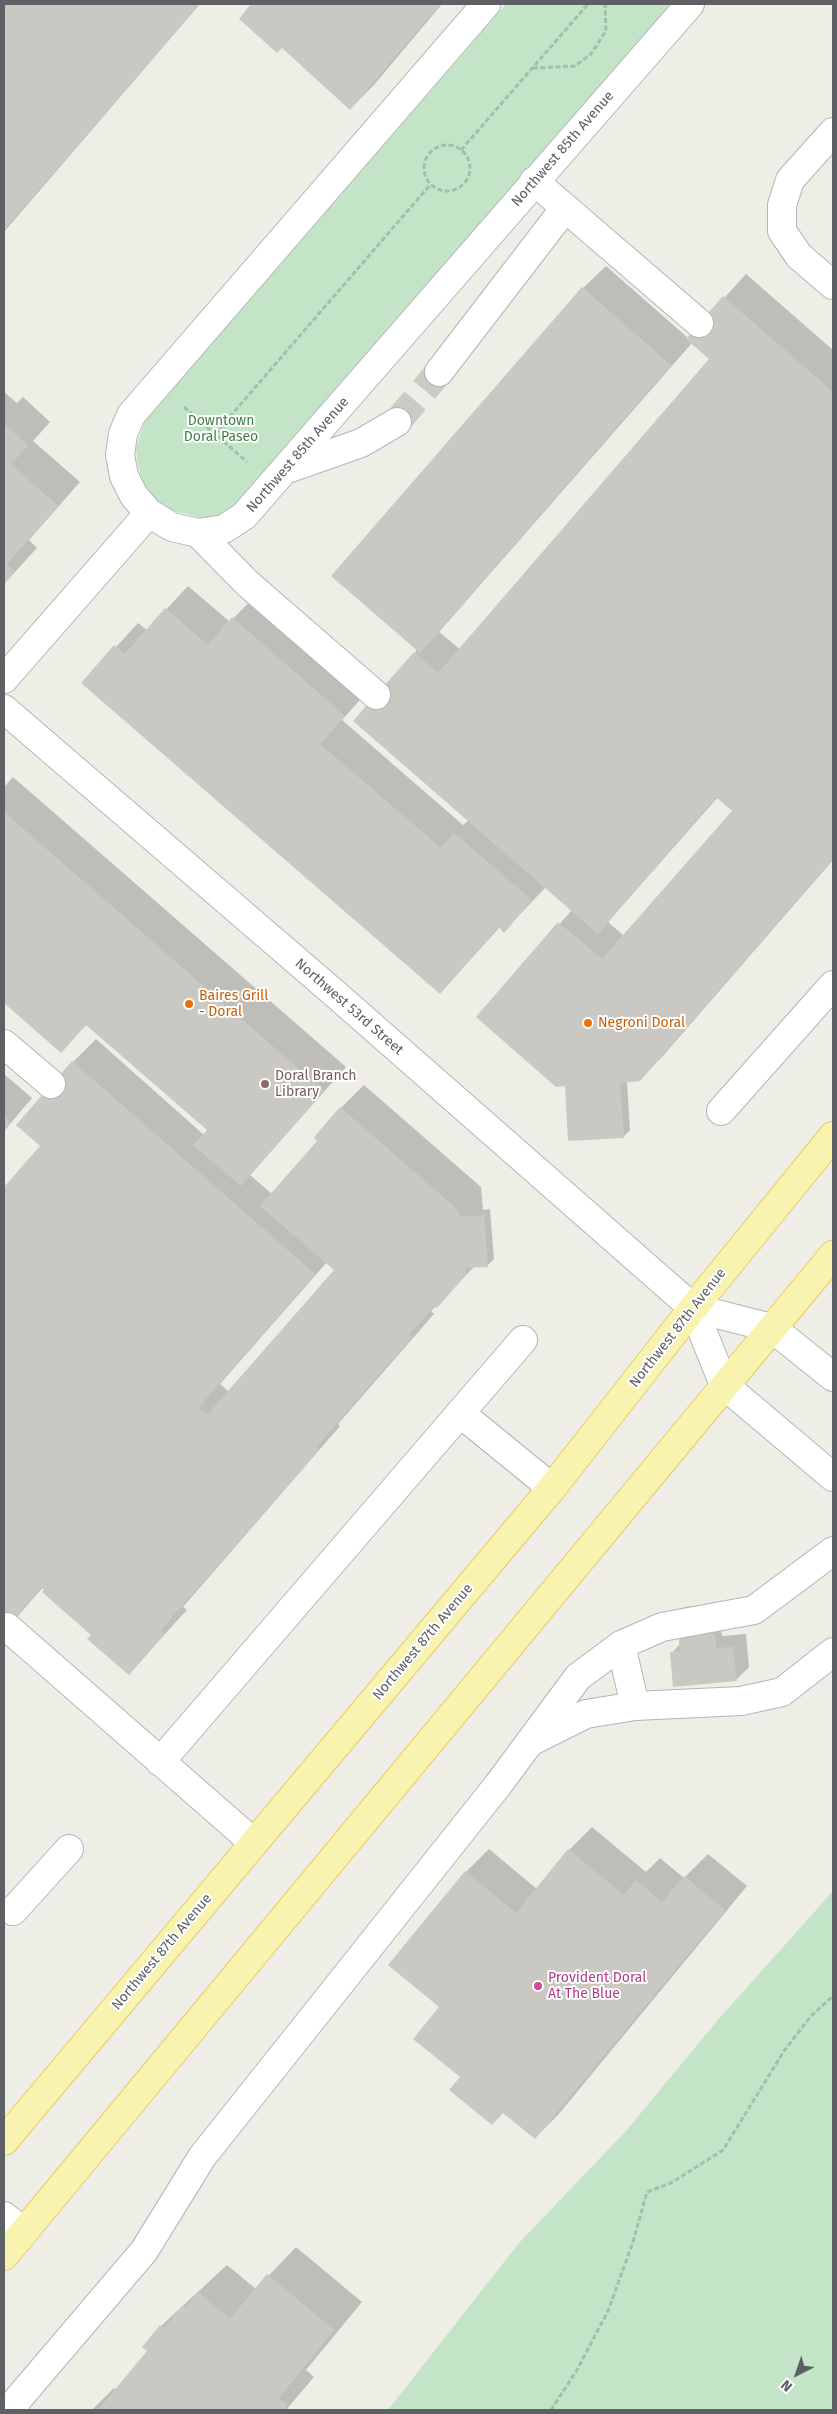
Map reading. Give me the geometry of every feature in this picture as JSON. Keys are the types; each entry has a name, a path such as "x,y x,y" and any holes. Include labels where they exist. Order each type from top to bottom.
{"main road":[{"name":"Northwest 87th Avenue","path":"4,2141 552,1488 693,1308 833,1136"},
{"path":"4,2256 14,2224 833,1255"}],"street":[{"name":"Northwest 85th Avenue","path":"486,4 131,415 123,434 120,454 124,476 134,496 149,513 172,527 198,534 224,529 244,516 690,4"},
{"path":"833,132 790,180 782,205 782,231 800,256 833,285"},
{"path":"534,181 699,323"},
{"path":"438,372 565,208"},
{"path":"286,469 361,443 397,422"},
{"path":"4,679 149,513"},
{"path":"198,534 248,583 376,695"},
{"name":"Northwest 53rd Street","path":"4,709 400,1051 693,1308 724,1385"},
{"path":"721,1111 833,986"},
{"path":"4,1044 51,1084"},
{"name":"Northwest 53rd Street","path":"693,1308 772,1328"},
{"path":"772,1328 833,1377"},
{"path":"160,1762 523,1340"},
{"path":"724,1385 833,1477"},
{"path":"460,1413 552,1488"},
{"path":"11,2410 18,2399 144,2251 202,2157 531,1741 578,1677 620,1645 662,1627 754,1610 833,1551"},
{"path":"6,1627 254,1843"},
{"path":"620,1645 634,1706"},
{"path":"531,1741 586,1714 634,1706 741,1701 782,1692 833,1652"},
{"path":"7,1912 69,1849"}],"path":[{"path":"461,150 588,4"},
{"path":"532,68 575,66 591,54 606,31 605,4"},
{"path":"444,144 461,150 469,161 470,169 465,182 460,187 446,191 430,185 423,166 430,151 444,144"},
{"path":"215,434 430,185"},
{"path":"180,404 251,465"},
{"path":"551,2410 577,2370 608,2311 633,2242 647,2192 671,2183 723,2150 784,2051 811,2016 833,1996"}],"green space":[{"name":"Downtown Doral Paseo","path":"506,4 675,4 238,507 210,520 174,511 158,501 143,483 138,465 136,448 145,420"},
{"path":"833,1891 833,2410 388,2410 519,2243 626,2131 717,2021"}],"building":[{"path":"4,4 200,4 4,230"},
{"path":"251,4 440,4 350,110 282,48 277,53 239,19"},
{"path":"582,287 671,365 420,653 331,576"},
{"path":"723,296 833,392 833,859 640,1081 620,1083 624,1138 568,1141 565,1086 556,1087 476,1017 558,922 602,959 732,811 716,797 598,934 353,721 414,652 438,673 709,359 686,339"},
{"path":"4,423 28,446 11,464 58,506 7,564 15,571 4,584"},
{"path":"165,608 208,645 232,617 345,716 320,744 441,848 454,833 532,900 504,933 499,927 440,994 81,683 114,645 125,654"},
{"path":"4,812 324,1091 241,1186 193,1145 207,1130 86,1025 61,1053 4,1003"},
{"path":"72,1061 315,1274 198,1408 207,1415 334,1270 260,1206 317,1141 314,1137 340,1107 458,1210 459,1217 484,1215 488,1267 465,1268 466,1275 437,1308 434,1306 409,1335 412,1337 316,1447 319,1450 161,1630 165,1634 129,1675 87,1639 91,1635 42,1592 44,1590 41,1587 4,1630 4,1187 40,1146 16,1125"},
{"path":"4,1116 10,1122 4,1129"},
{"path":"713,1611 716,1648 733,1647 737,1681 673,1687 670,1652 680,1651 676,1613"},
{"name":"Provident Doral At The Blue","path":"568,1849 624,1895 636,1880 662,1902 684,1876 725,1910 535,2139 503,2113 492,2125 449,2090 460,2077 413,2039 439,2007 388,1965 465,1871 516,1913"},
{"path":"267,2274 334,2330 279,2398 287,2405 283,2410 98,2410 147,2351 142,2347 160,2325 164,2328 183,2305 186,2307 198,2292 230,2319"}],"tunnel":[{"path":"397,422 439,372"}],"place":[{"name":"Baires Grill - Doral","path":"189,1004"},
{"name":"Negroni Doral","path":"588,1023"},
{"name":"Doral Branch Library","path":"265,1084"},
{"name":"Provident Doral At The Blue","path":"538,1986"}]}
